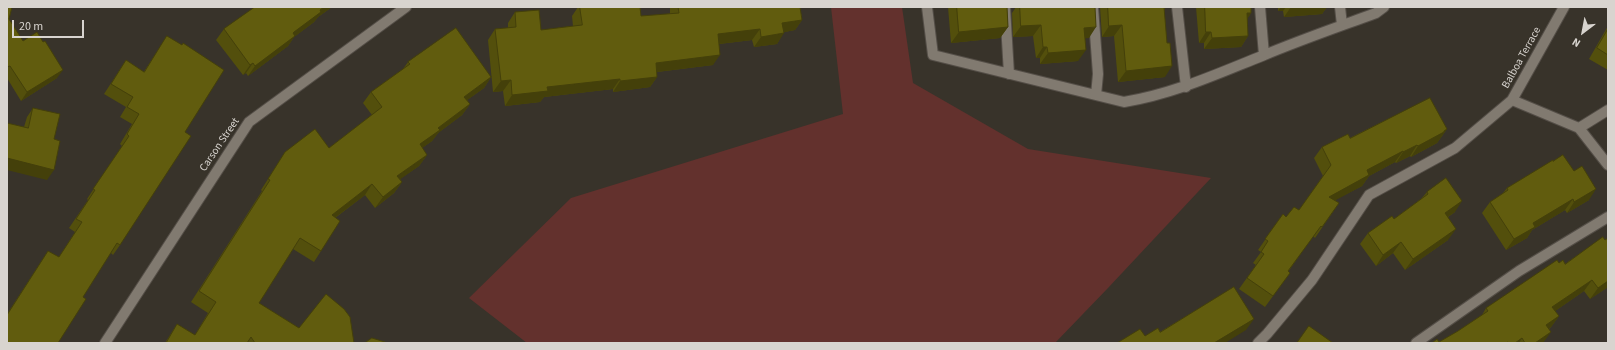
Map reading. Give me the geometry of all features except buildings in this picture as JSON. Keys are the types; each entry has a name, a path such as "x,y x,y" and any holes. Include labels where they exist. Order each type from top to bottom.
{"street":[{"name":"Carson Street","path":"104,343 249,122 406,7"},
{"path":"927,7 933,56 1124,102 1147,98 1186,87 1264,55 1376,13 1384,7"},
{"path":"1005,7 1009,74"},
{"path":"1093,7 1098,74 1096,95"},
{"path":"1177,7 1186,87"},
{"path":"1260,7 1264,55"},
{"path":"1340,7 1342,26"},
{"name":"Balboa Terrace","path":"1512,100 1564,7"},
{"path":"1258,343 1312,280 1368,195 1455,148 1512,100 1579,128 1608,165"},
{"path":"1579,128 1608,110"},
{"path":"1416,343 1519,271 1608,217"}],"shaded area":[{"path":"831,7 902,7 913,83 1028,149 1211,178 1055,343 527,343 469,298 571,198 843,114"}]}
